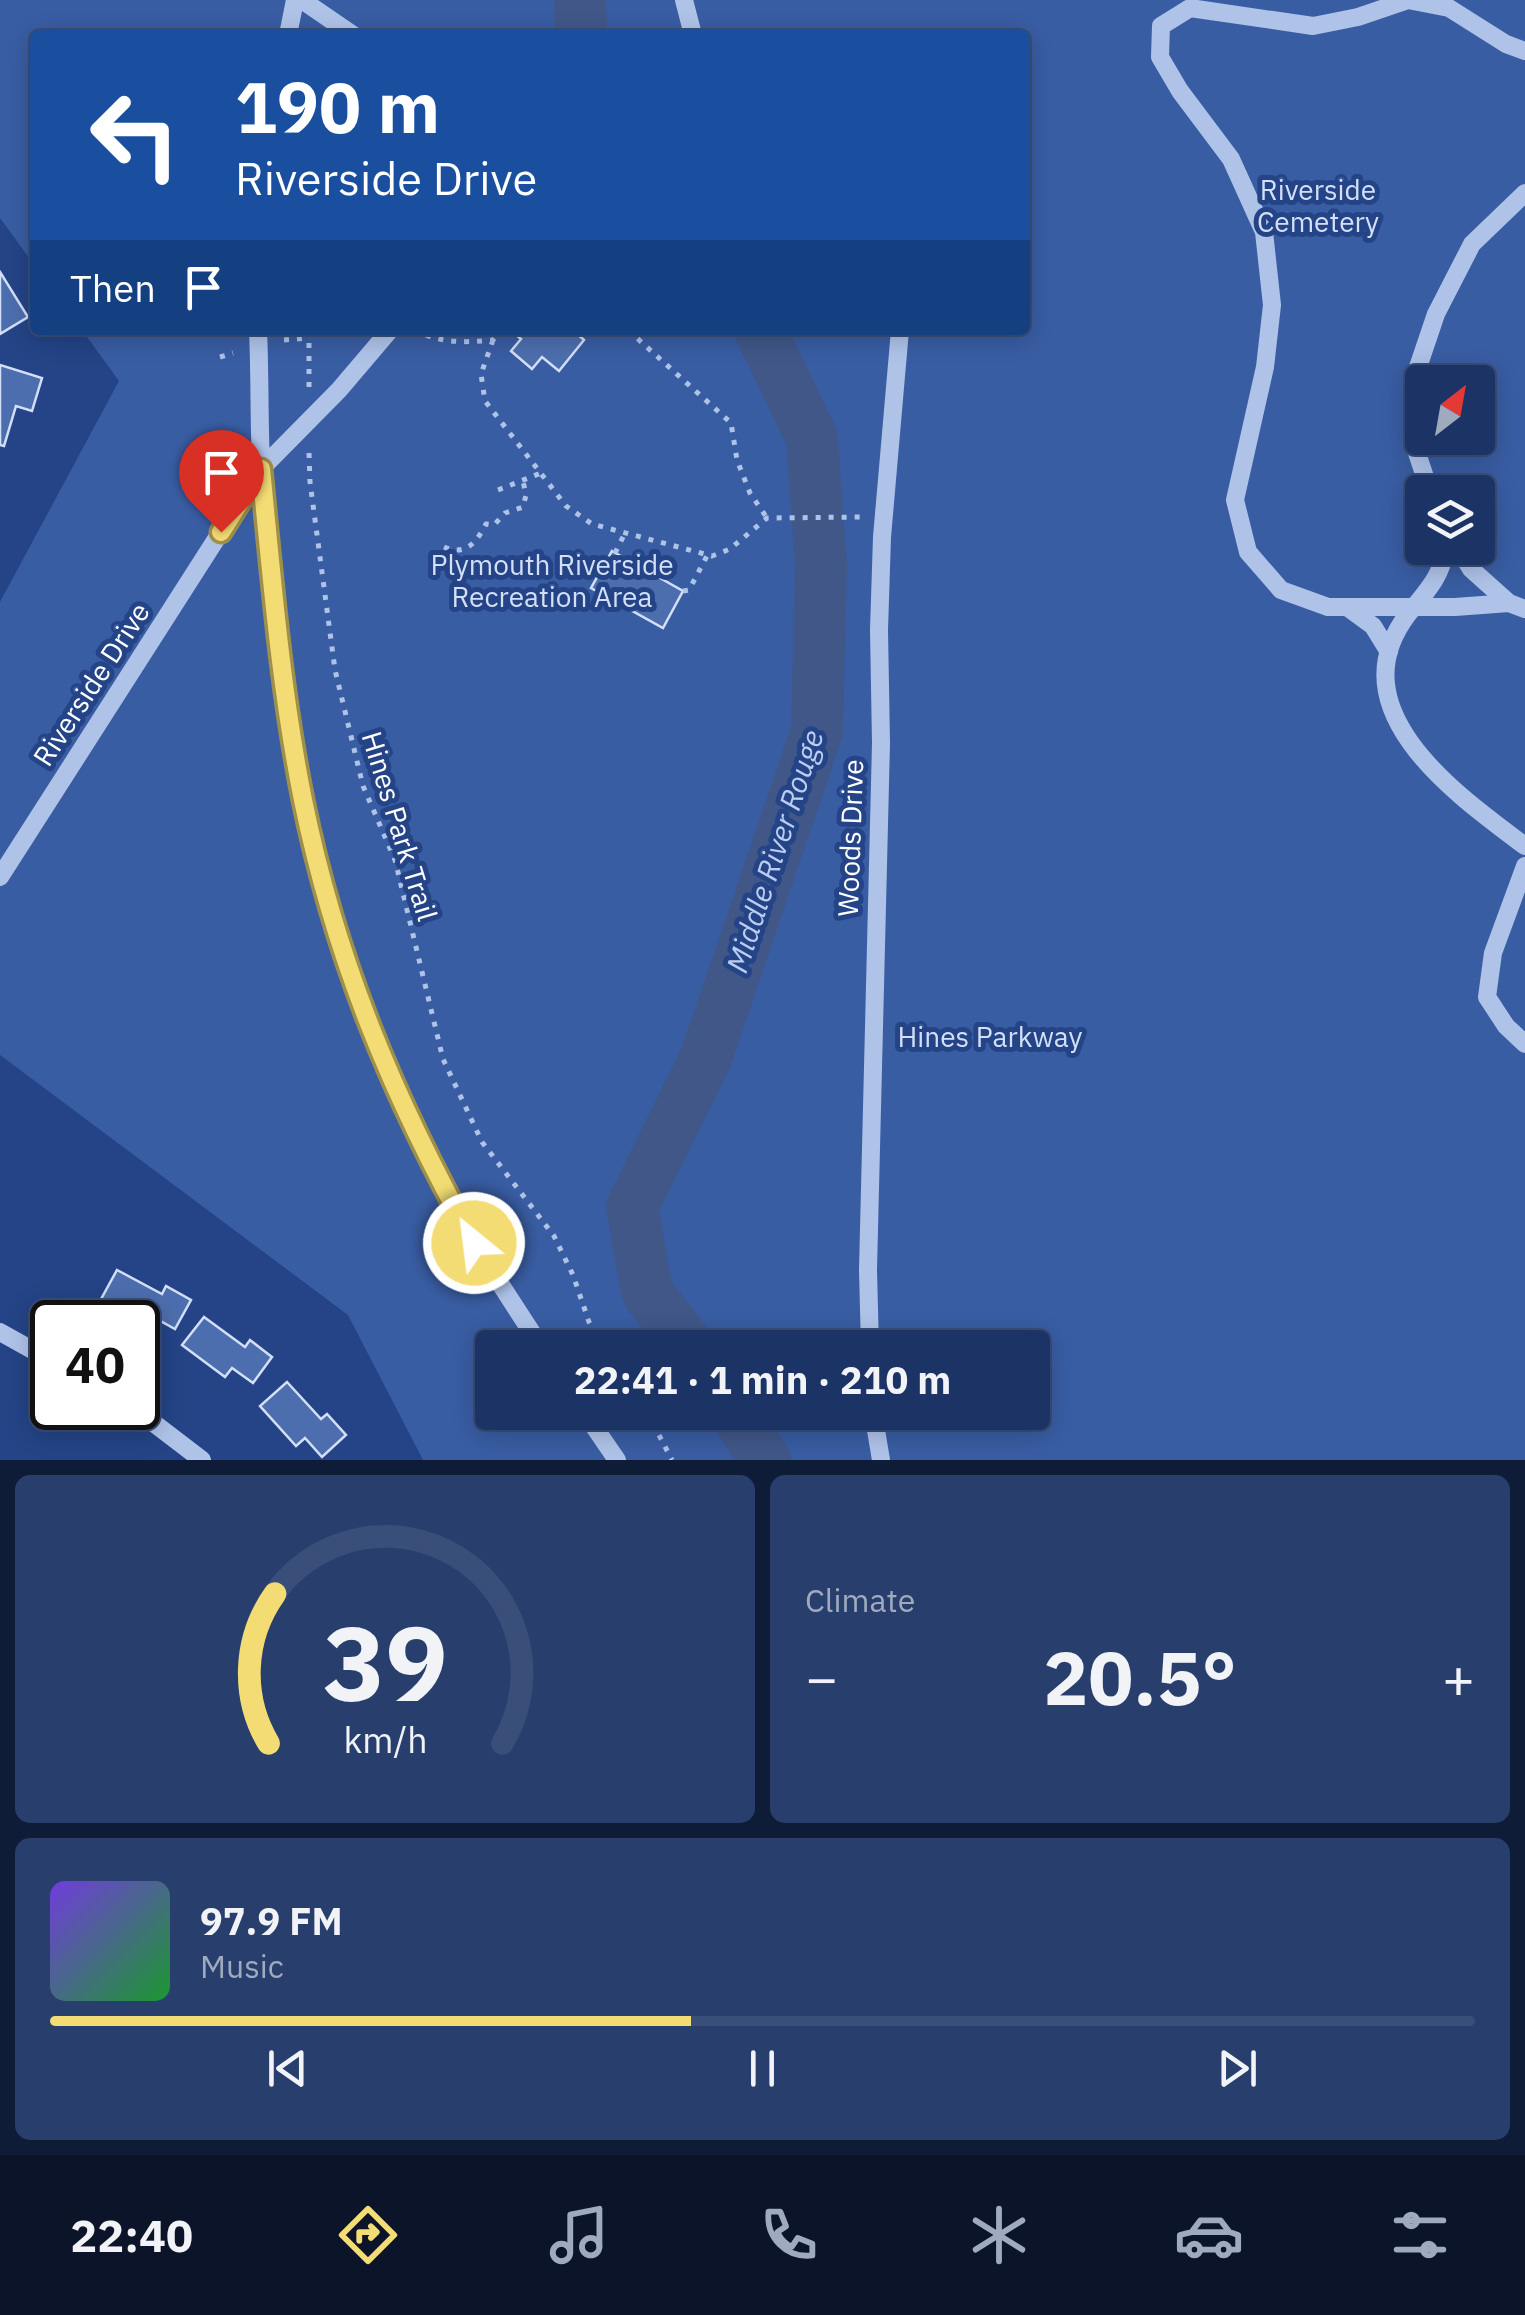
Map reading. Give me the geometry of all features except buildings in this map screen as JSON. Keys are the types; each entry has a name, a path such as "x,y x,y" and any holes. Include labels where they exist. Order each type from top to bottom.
{"street":[{"path":"289,30 298,0 345,30"},
{"path":"684,0 692,30"},
{"path":"1517,606 1328,607 1281,590 1248,552 1234,500 1269,336 1272,305 1264,232 1231,159 1180,91 1160,57 1162,26 1190,8 1313,26 1358,17 1408,0 1449,8 1506,44 1525,51"},
{"path":"1424,475 1414,444 1414,382 1436,314 1472,244 1525,193"},
{"path":"258,335 261,469 286,705 302,798 336,933 378,1051 422,1149 474,1243 530,1330"},
{"name":"Riverside Drive","path":"0,878 261,469 339,390 386,335"},
{"name":"Woods Drive","path":"870,1330 881,743 879,630 882,537 900,335"},
{"path":"1440,565 1429,588 1394,634 1386,667 1392,712 1414,752 1468,803 1525,846"},
{"path":"1469,565 1517,606"},
{"path":"1347,608 1373,626 1390,652"},
{"path":"1525,866 1493,953 1487,996 1506,1026 1525,1044"},
{"path":"0,1332 30,1349"},
{"path":"160,1428 202,1460"},
{"path":"596,1430 617,1460"},
{"path":"876,1430 881,1460"}],"path":[{"path":"284,340 306,335"},
{"name":"Hines Park Trail","path":"310,335 310,482 335,670 363,786 394,860 443,1059 482,1142 554,1236 594,1330"},
{"path":"427,335 445,342 492,340"},
{"path":"496,335 481,374 485,401 566,506 592,524 708,554 730,549 767,518 864,517"},
{"path":"634,335 731,423 737,460 750,494 767,518"},
{"path":"220,357 234,352"},
{"path":"498,490 541,473"},
{"path":"444,547 463,551 472,546 486,524 494,525 505,513 524,507 523,481"},
{"path":"615,553 626,533"},
{"path":"683,591 689,590 708,554"},
{"path":"656,1430 672,1460"}],"green space":[{"path":"0,0 1525,0 1525,1460 423,1460 348,1315 0,1055 0,602 119,381 86,335 1030,335 1030,30 30,30 30,259 0,218"}],"waterway":[{"name":"Middle River Rouge","path":"580,0 581,30"},
{"name":"Middle River Rouge","path":"676,1330 647,1292 632,1207 705,1060 817,731 821,566 812,438 762,335"},
{"name":"Middle River Rouge","path":"746,1430 765,1460"}],"route":[{"path":"221,532 261,469 284,686 302,798 336,933 378,1051 422,1149 474,1243"}],"park label":[{"name":"Riverside Cemetery","path":"1318,205"},
{"name":"Plymouth Riverside Recreation Area","path":"552,580"},
{"name":"Hines Parkway","path":"990,1036"}]}
